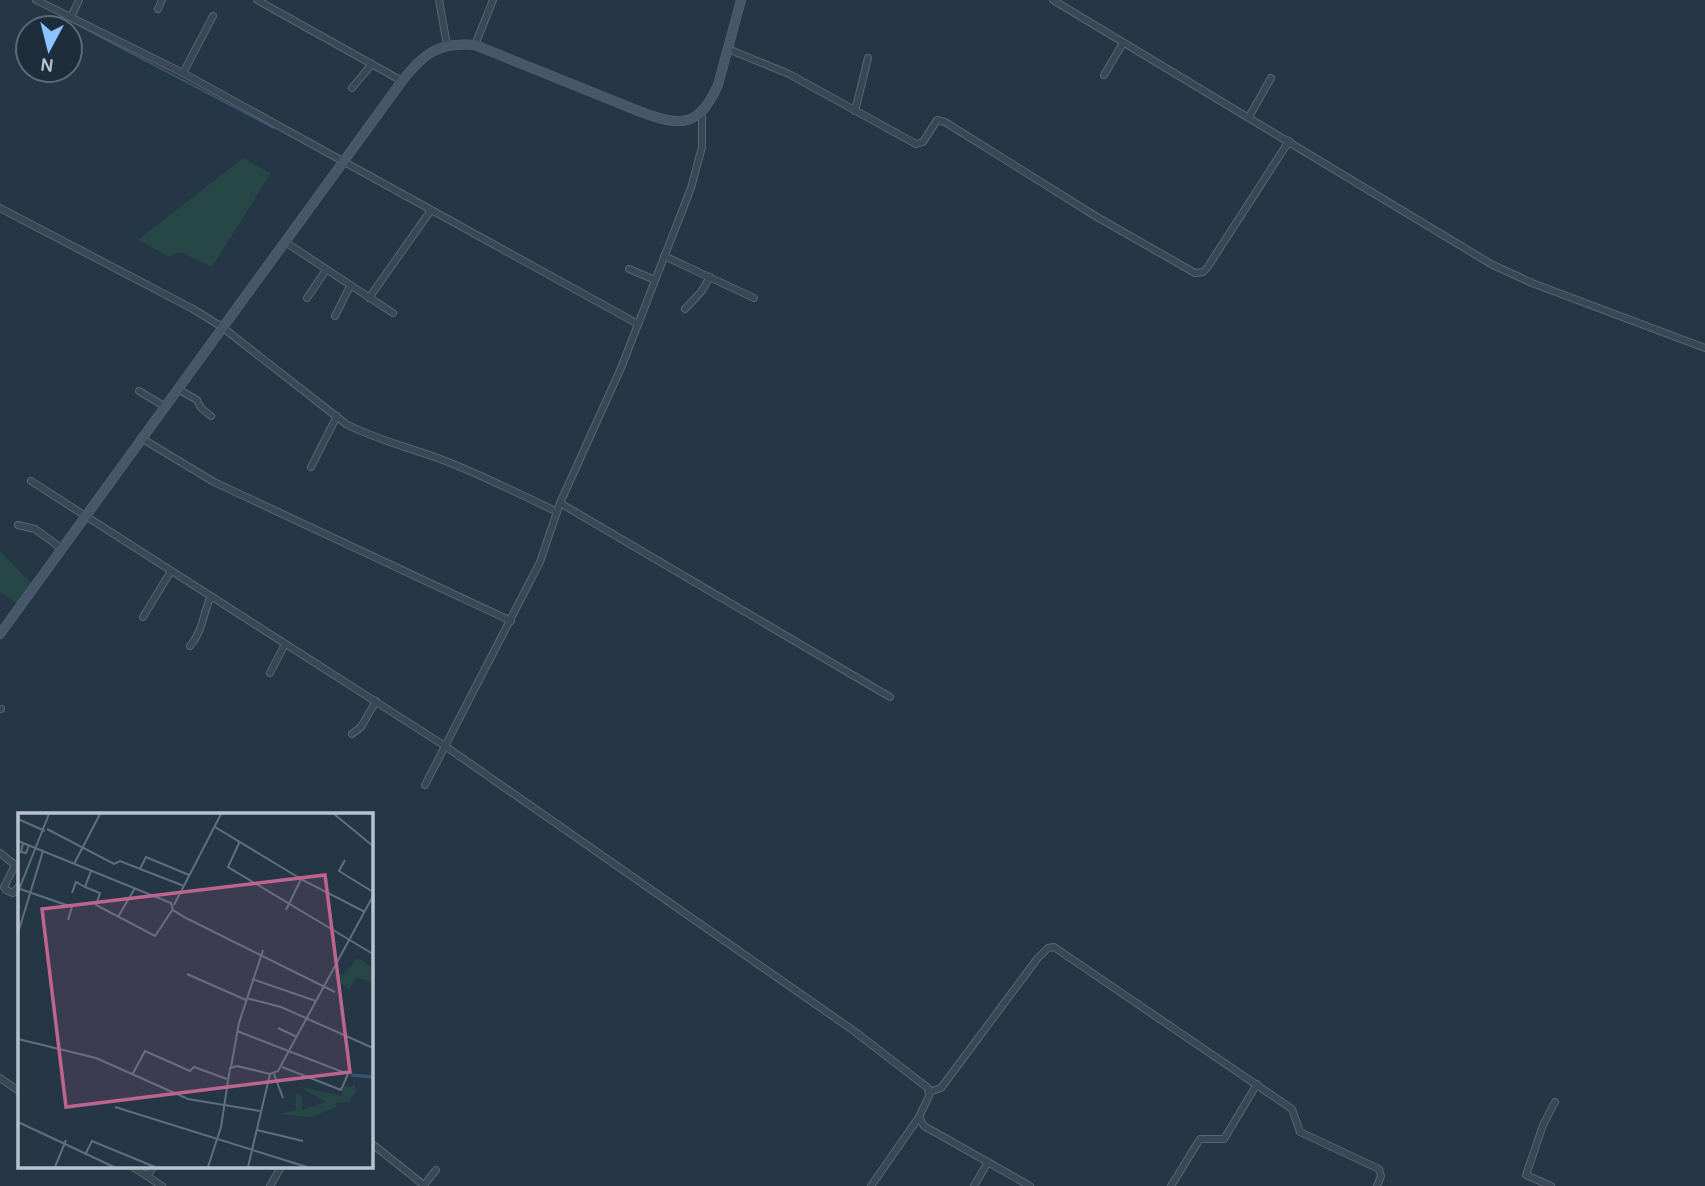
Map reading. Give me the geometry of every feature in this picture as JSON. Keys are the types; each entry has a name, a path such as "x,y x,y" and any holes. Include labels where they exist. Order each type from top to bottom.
{"main road":[{"path":"0,634 402,81 432,51 447,45 475,45 661,119 683,122 702,114 718,85 741,0"}],"street":[{"path":"36,0 65,14"},
{"path":"158,9 162,0"},
{"path":"257,0 402,81"},
{"path":"439,0 447,45"},
{"path":"475,45 493,0"},
{"path":"1053,0 1491,264 1532,283 1705,348"},
{"path":"183,73 212,16"},
{"path":"84,24 183,73 638,324"},
{"path":"1104,75 1123,43"},
{"path":"728,49 789,75 916,145 923,142 937,120 945,121 1097,217 1195,273 1203,272 1207,268 1289,141"},
{"path":"855,111 868,58"},
{"path":"352,88 372,64"},
{"path":"1249,117 1271,78"},
{"path":"425,785 540,562 560,503 621,368 699,162 702,114"},
{"path":"0,208 193,309 222,327 361,432 444,461 557,512"},
{"path":"369,298 431,210"},
{"path":"285,242 393,313"},
{"path":"664,256 754,298"},
{"path":"629,269 655,280"},
{"path":"307,299 326,270"},
{"path":"685,309 701,292 710,277"},
{"path":"335,316 350,286"},
{"path":"178,389 197,400 201,408 211,416"},
{"path":"139,391 164,406"},
{"path":"311,467 337,416"},
{"path":"141,438 214,482 510,621"},
{"path":"31,481 445,746 854,1031 924,1084 929,1092"},
{"path":"560,503 890,697"},
{"path":"18,525 35,529 61,548"},
{"path":"143,617 171,571"},
{"path":"190,646 200,635 201,618 211,596"},
{"path":"270,673 285,644"},
{"path":"352,734 365,722 376,701"},
{"path":"0,853 17,867 4,887 13,893 18,887"},
{"path":"871,1186 919,1117 929,1092 941,1088 1037,959 1050,947 1292,1109 1300,1132 1379,1170 1381,1176 1377,1186"},
{"path":"0,1078 18,1090"},
{"path":"1171,1186 1200,1139 1224,1139 1257,1084"},
{"path":"1551,1186 1526,1175 1543,1125 1555,1102"},
{"path":"919,1117 924,1126 1030,1186"},
{"path":"373,1145 425,1186 436,1170"},
{"path":"974,1186 988,1162"},
{"path":"135,1168 162,1186"},
{"path":"147,1176 151,1168"},
{"path":"270,1186 280,1168"}],"green space":[{"path":"243,158 271,173 212,267 181,252 168,256 138,240"},
{"path":"0,551 33,585 19,604 0,592"}],"waterway":[{"path":"84,28 274,128"}]}
